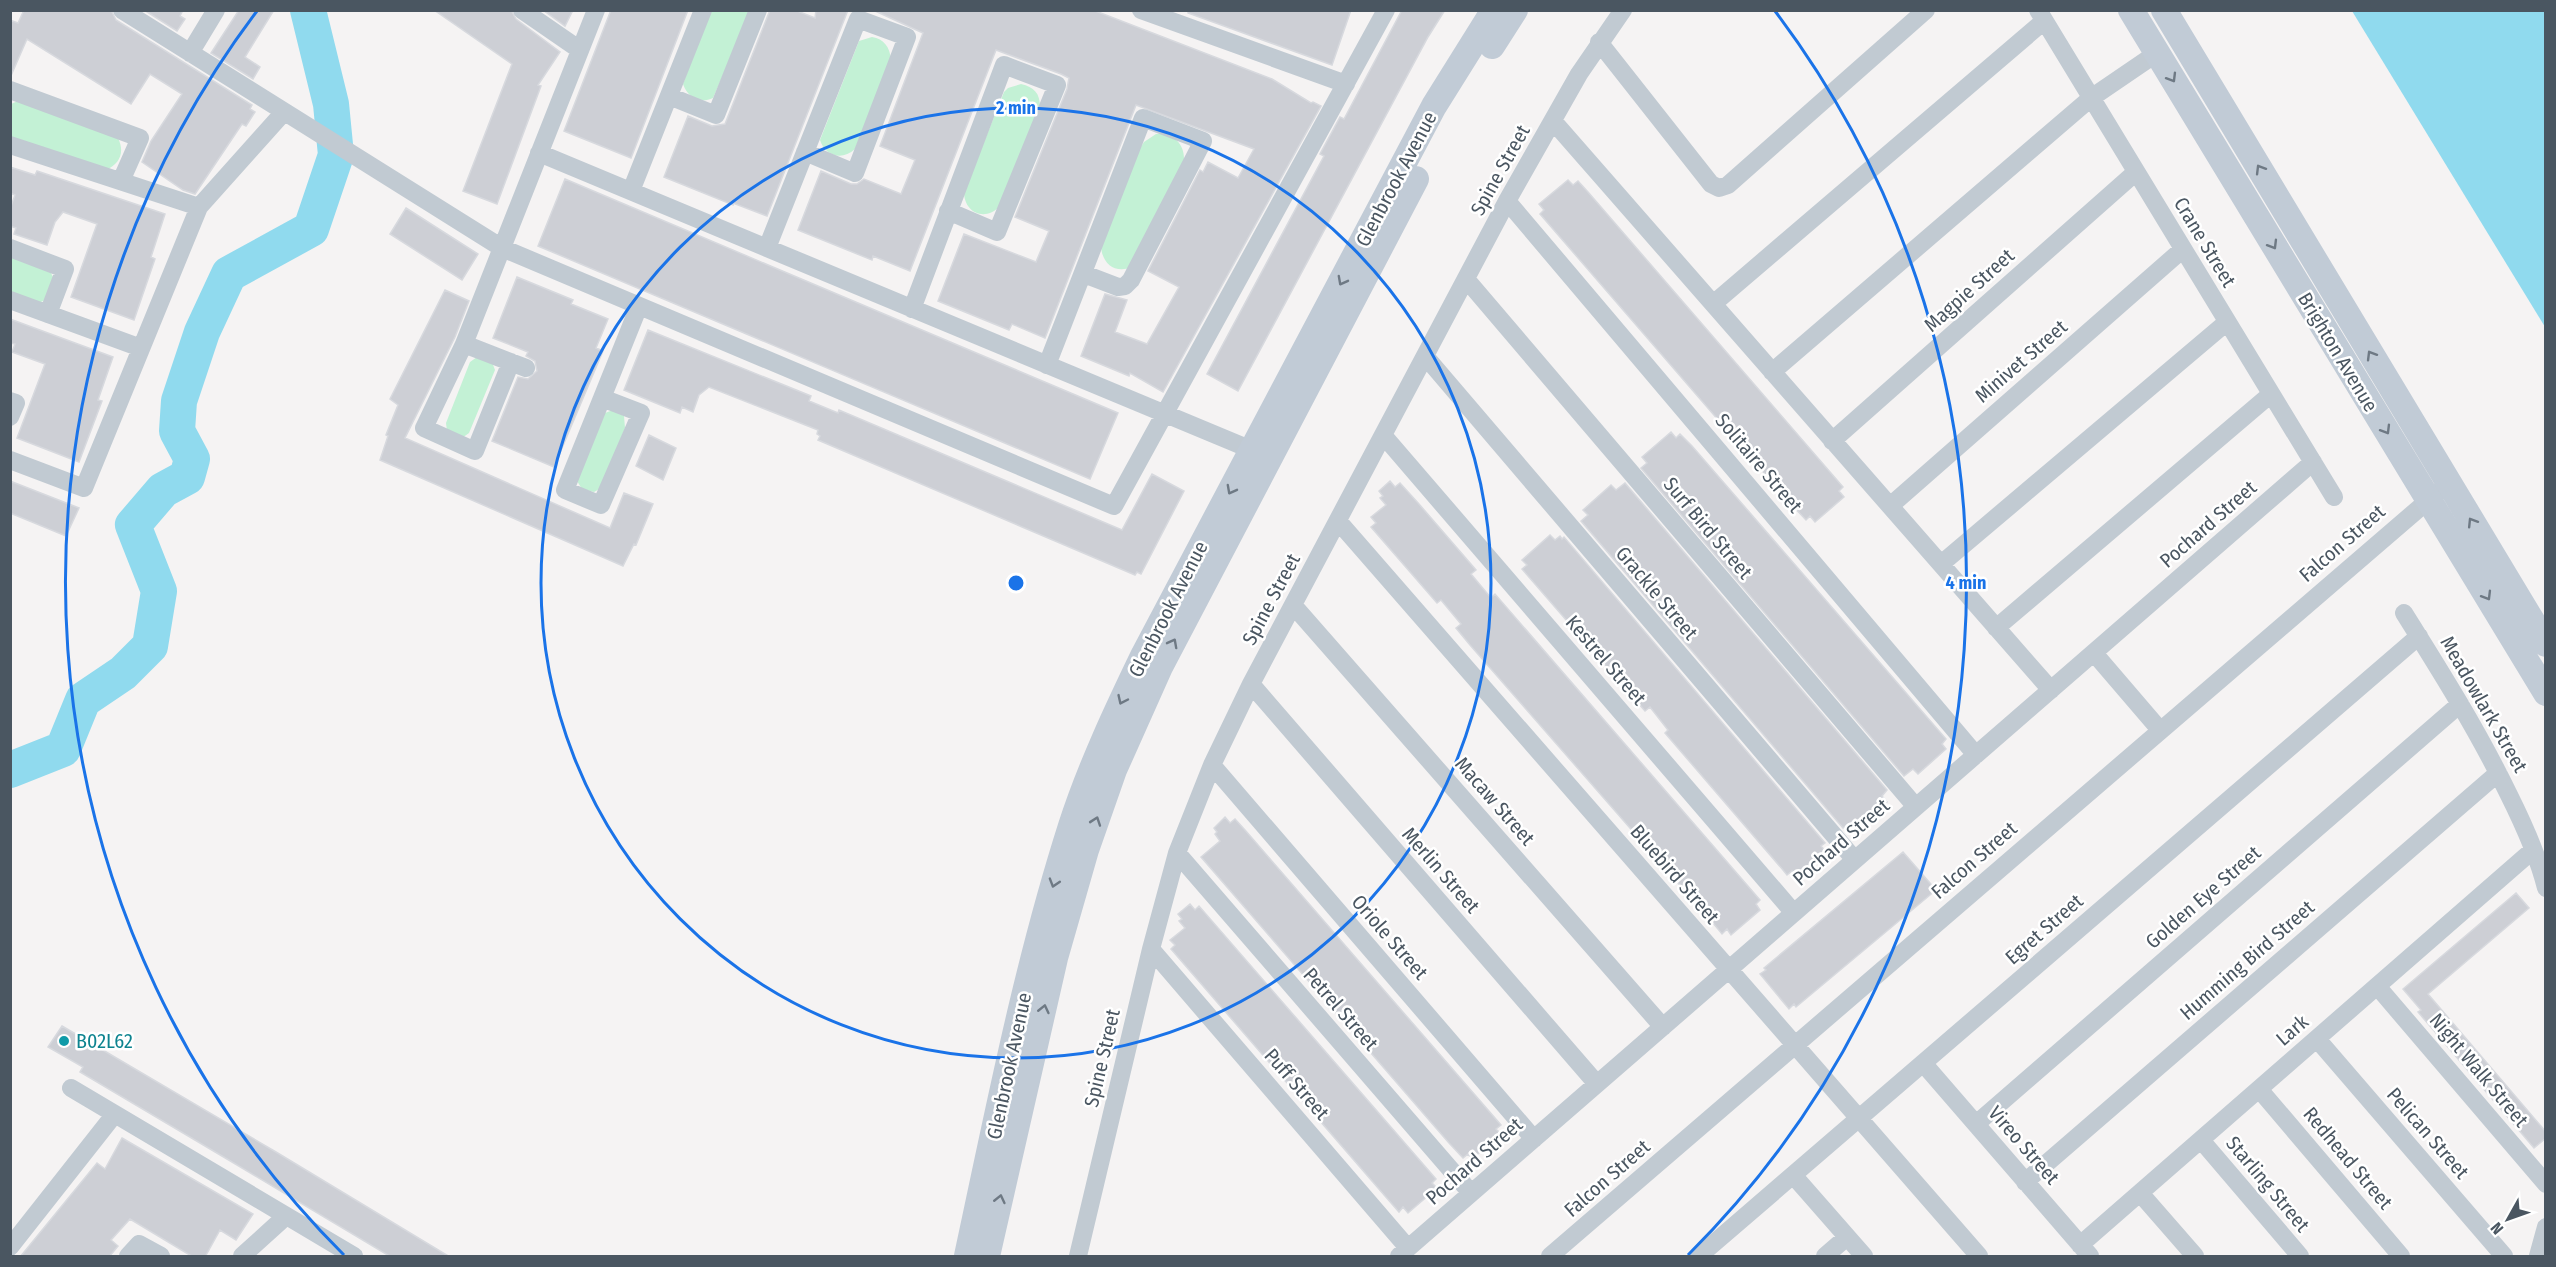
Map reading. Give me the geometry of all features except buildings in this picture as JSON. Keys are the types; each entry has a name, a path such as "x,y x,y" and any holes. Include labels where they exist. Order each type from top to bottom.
{"street":[{"path":"122,10 502,248 1114,506 1386,10"},
{"path":"190,53 216,10"},
{"path":"522,10 580,50"},
{"path":"464,344 518,365 475,451 424,428 464,344 596,10"},
{"path":"630,191 704,10"},
{"path":"669,96 716,115 758,10"},
{"path":"1141,10 1346,84"},
{"name":"Glenbrook Avenue","path":"967,1257 1034,952 1072,824 1109,728 1138,665 1434,106 1494,10"},
{"name":"Glenbrook Avenue","path":"987,1257 1055,958 1086,850 1126,740 1160,667 1443,126 1515,10"},
{"name":"Spine Street","path":"1078,1257 1151,949 1177,853 1212,765 1251,684 1508,201 1599,42 1623,10"},
{"path":"1599,42 1711,184 1719,188 1728,185 1926,10"},
{"name":"Brighton Avenue","path":"2131,10 2438,492 2546,644"},
{"name":"Brighton Avenue","path":"2164,10 2438,492 2546,693"},
{"path":"1713,304 2041,16"},
{"name":"Crane Street","path":"2041,16 2334,497"},
{"path":"767,248 805,152 858,19 907,37 855,173 805,152"},
{"path":"1772,372 2091,98 2157,53"},
{"path":"912,309 948,212 1004,65 1058,85 997,232 948,212"},
{"path":"10,90 140,138 121,181"},
{"path":"10,460 84,488 199,207 284,112"},
{"path":"1047,365 1143,118 1203,141 1131,280 1125,286 1118,287 1084,274"},
{"path":"1553,121 2051,690"},
{"path":"10,145 199,207"},
{"path":"539,153 1252,450"},
{"name":"Magpie Street","path":"1832,441 2136,172"},
{"name":"Solitaire Street","path":"1508,201 1976,755"},
{"path":"10,248 65,269 48,314"},
{"name":"Minivet Street","path":"1890,506 2183,249"},
{"name":"Surf Bird Street","path":"1466,279 1916,807"},
{"path":"10,300 141,348"},
{"path":"602,398 641,413 601,505 565,490 602,398 639,306"},
{"path":"1941,564 2227,322"},
{"name":"Grackle Street","path":"1425,356 1855,860"},
{"path":"1996,627 2271,394"},
{"path":"10,401 16,403 10,417"},
{"name":"Kestrel Street","path":"1383,435 1794,913"},
{"name":"Pochard Street","path":"1403,1252 2313,462"},
{"name":"Falcon Street","path":"1550,1257 2438,492"},
{"name":"Bluebird Street","path":"1338,521 1979,1257"},
{"name":"Macaw Street","path":"1293,605 1663,1027"},
{"name":"Meadowlark Street","path":"2404,613 2460,704 2498,773 2533,850 2546,888"},
{"name":"Egret Street","path":"1699,1257 2419,636"},
{"path":"2094,653 2160,730"},
{"name":"Merlin Street","path":"1251,684 1597,1084"},
{"name":"Golden Eye Street","path":"1976,1124 2460,704"},
{"name":"Oriole Street","path":"1212,765 1534,1138"},
{"name":"Humming Bird Street","path":"2025,1182 2498,773"},
{"name":"Lark","path":"2085,1251 2140,1193 2533,850"},
{"name":"Petrel Street","path":"1177,853 1471,1193"},
{"name":"Puff Street","path":"1151,949 1403,1252"},
{"name":"Night Walk Street","path":"2377,986 2546,1184"},
{"name":"Pelican Street","path":"2317,1039 2504,1257"},
{"name":"Vireo Street","path":"1923,1063 2085,1251"},
{"path":"71,1088 354,1257"},
{"name":"Redhead Street","path":"2259,1089 2401,1257"},
{"path":"10,1247 114,1115"},
{"name":"Starling Street","path":"2201,1140 2300,1257"},
{"path":"1793,1175 1864,1257"},
{"path":"2140,1193 2195,1257"},
{"path":"242,1257 285,1217"},
{"path":"2538,1257 2546,1227"},
{"path":"1825,1257 1847,1237"},
{"path":"128,1257 139,1244 161,1257"}],"green space":[{"path":"709,11 751,11 713,98 699,100 688,93 683,84"},
{"path":"872,37 886,44 891,60 855,149 845,155 834,155 826,150 820,140 859,41"},
{"path":"1021,84 1035,91 1040,107 999,207 987,214 976,213 967,205 964,192 1004,92 1008,88"},
{"path":"18,101 118,138 121,153 118,161 106,170 11,137 11,104"},
{"path":"1156,134 1168,135 1177,141 1183,149 1184,161 1132,267 1115,268 1110,266 1104,258 1101,246 1140,148 1144,142"},
{"path":"10,254 50,271 53,277 45,300 39,303 11,295"},
{"path":"477,357 492,362 495,370 469,433 462,438 447,431 446,423 470,362"},
{"path":"613,410 624,416 625,428 601,488 594,492 582,489 577,481 605,413"}],"water":[{"path":"2352,11 2545,11 2545,327"}],"waterway":[{"path":"10,770 63,749 83,700 123,673 150,646 159,591 133,525 163,490 187,477 192,459 177,431 179,401 202,332 229,274 311,229 336,155 331,104 308,10"}],"place":[{"name":"B02L62","path":"64,1041"}]}
